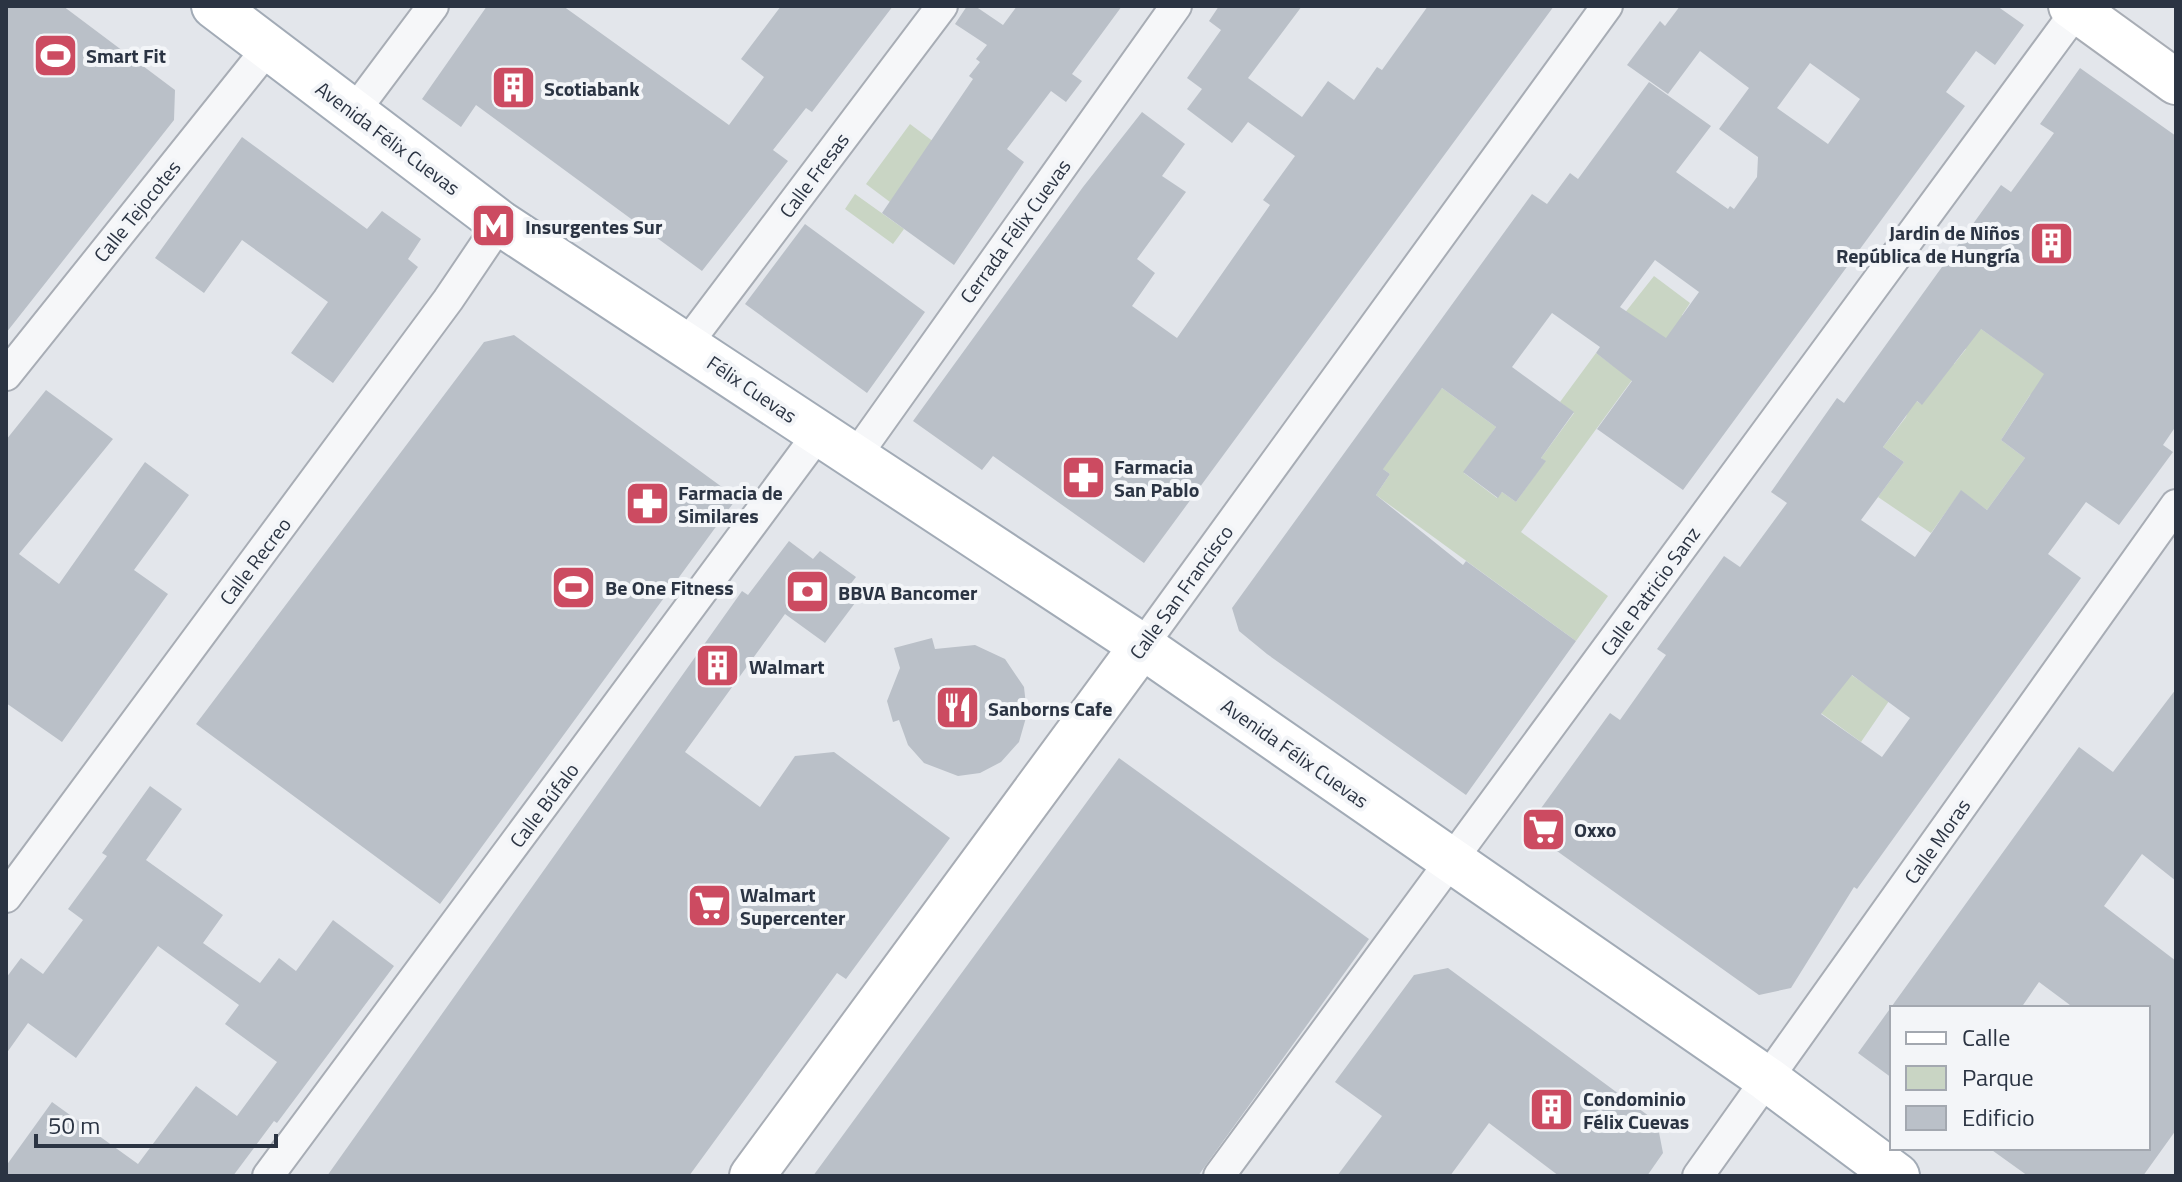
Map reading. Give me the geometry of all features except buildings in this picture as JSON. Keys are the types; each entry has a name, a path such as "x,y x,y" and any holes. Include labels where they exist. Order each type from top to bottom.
{"main road":[{"name":"Avenida Félix Cuevas","path":"214,6 500,223 686,345"},
{"path":"2076,8 2176,82"},
{"name":"Félix Cuevas","path":"686,345 819,433"},
{"name":"Avenida Félix Cuevas","path":"819,433 1142,646 1767,1079"},
{"name":"Calle San Francisco","path":"752,1176 1142,646"},
{"path":"1767,1079 1897,1176"}],"street":[{"path":"353,113 433,6"},
{"name":"Calle Fresas","path":"686,345 942,6"},
{"name":"Cerrada Félix Cuevas","path":"855,457 1176,6"},
{"name":"Calle San Francisco","path":"1142,646 1607,6"},
{"name":"Calle Patricio Sanz","path":"1219,1176 2076,8"},
{"name":"Calle Tejocotes","path":"6,375 268,48"},
{"name":"Calle Recreo","path":"6,897 448,300 500,223"},
{"name":"Calle Búfalo","path":"268,1176 819,433"},
{"name":"Calle Moras","path":"1698,1176 2176,505"}],"green space":[{"path":"910,124 934,142 890,202 866,184"},
{"path":"855,194 904,229 893,244 845,209"},
{"path":"1654,276 1690,303 1682,315 1689,321 1632,380 1521,532 1608,596 1576,641 1376,495 1390,474 1363,455 1442,388 1496,427 1464,473 1497,498 1502,492 1516,502 1545,461 1541,458 1574,413 1560,402 1596,353 1612,365 1620,319"},
{"path":"1927,291 2028,362 2130,368 2030,395 2001,440 2025,458 1987,510 1961,491 1931,533 1878,497 1904,462 1883,447 1906,417 1912,398 1921,404 1946,359 1954,364 1966,349 1913,310"},
{"path":"1760,669 1850,674 1889,701 1861,742"}],"place":[{"name":"Smart Fit","path":"55,55"},
{"name":"Scotiabank","path":"513,88"},
{"name":"Insurgentes Sur","path":"494,226"},
{"name":"Jardin de Niños República de Hungría","path":"2051,243"},
{"name":"Farmacia San Pablo","path":"1083,478"},
{"name":"Farmacia de Similares","path":"647,503"},
{"name":"Be One Fitness","path":"574,587"},
{"name":"BBVA Bancomer","path":"807,592"},
{"name":"Walmart","path":"718,666"},
{"name":"Sanborns Cafe","path":"957,708"},
{"name":"Oxxo","path":"1543,829"},
{"name":"Walmart Supercenter","path":"709,905"},
{"name":"Condominio Félix Cuevas","path":"1552,1109"}]}
